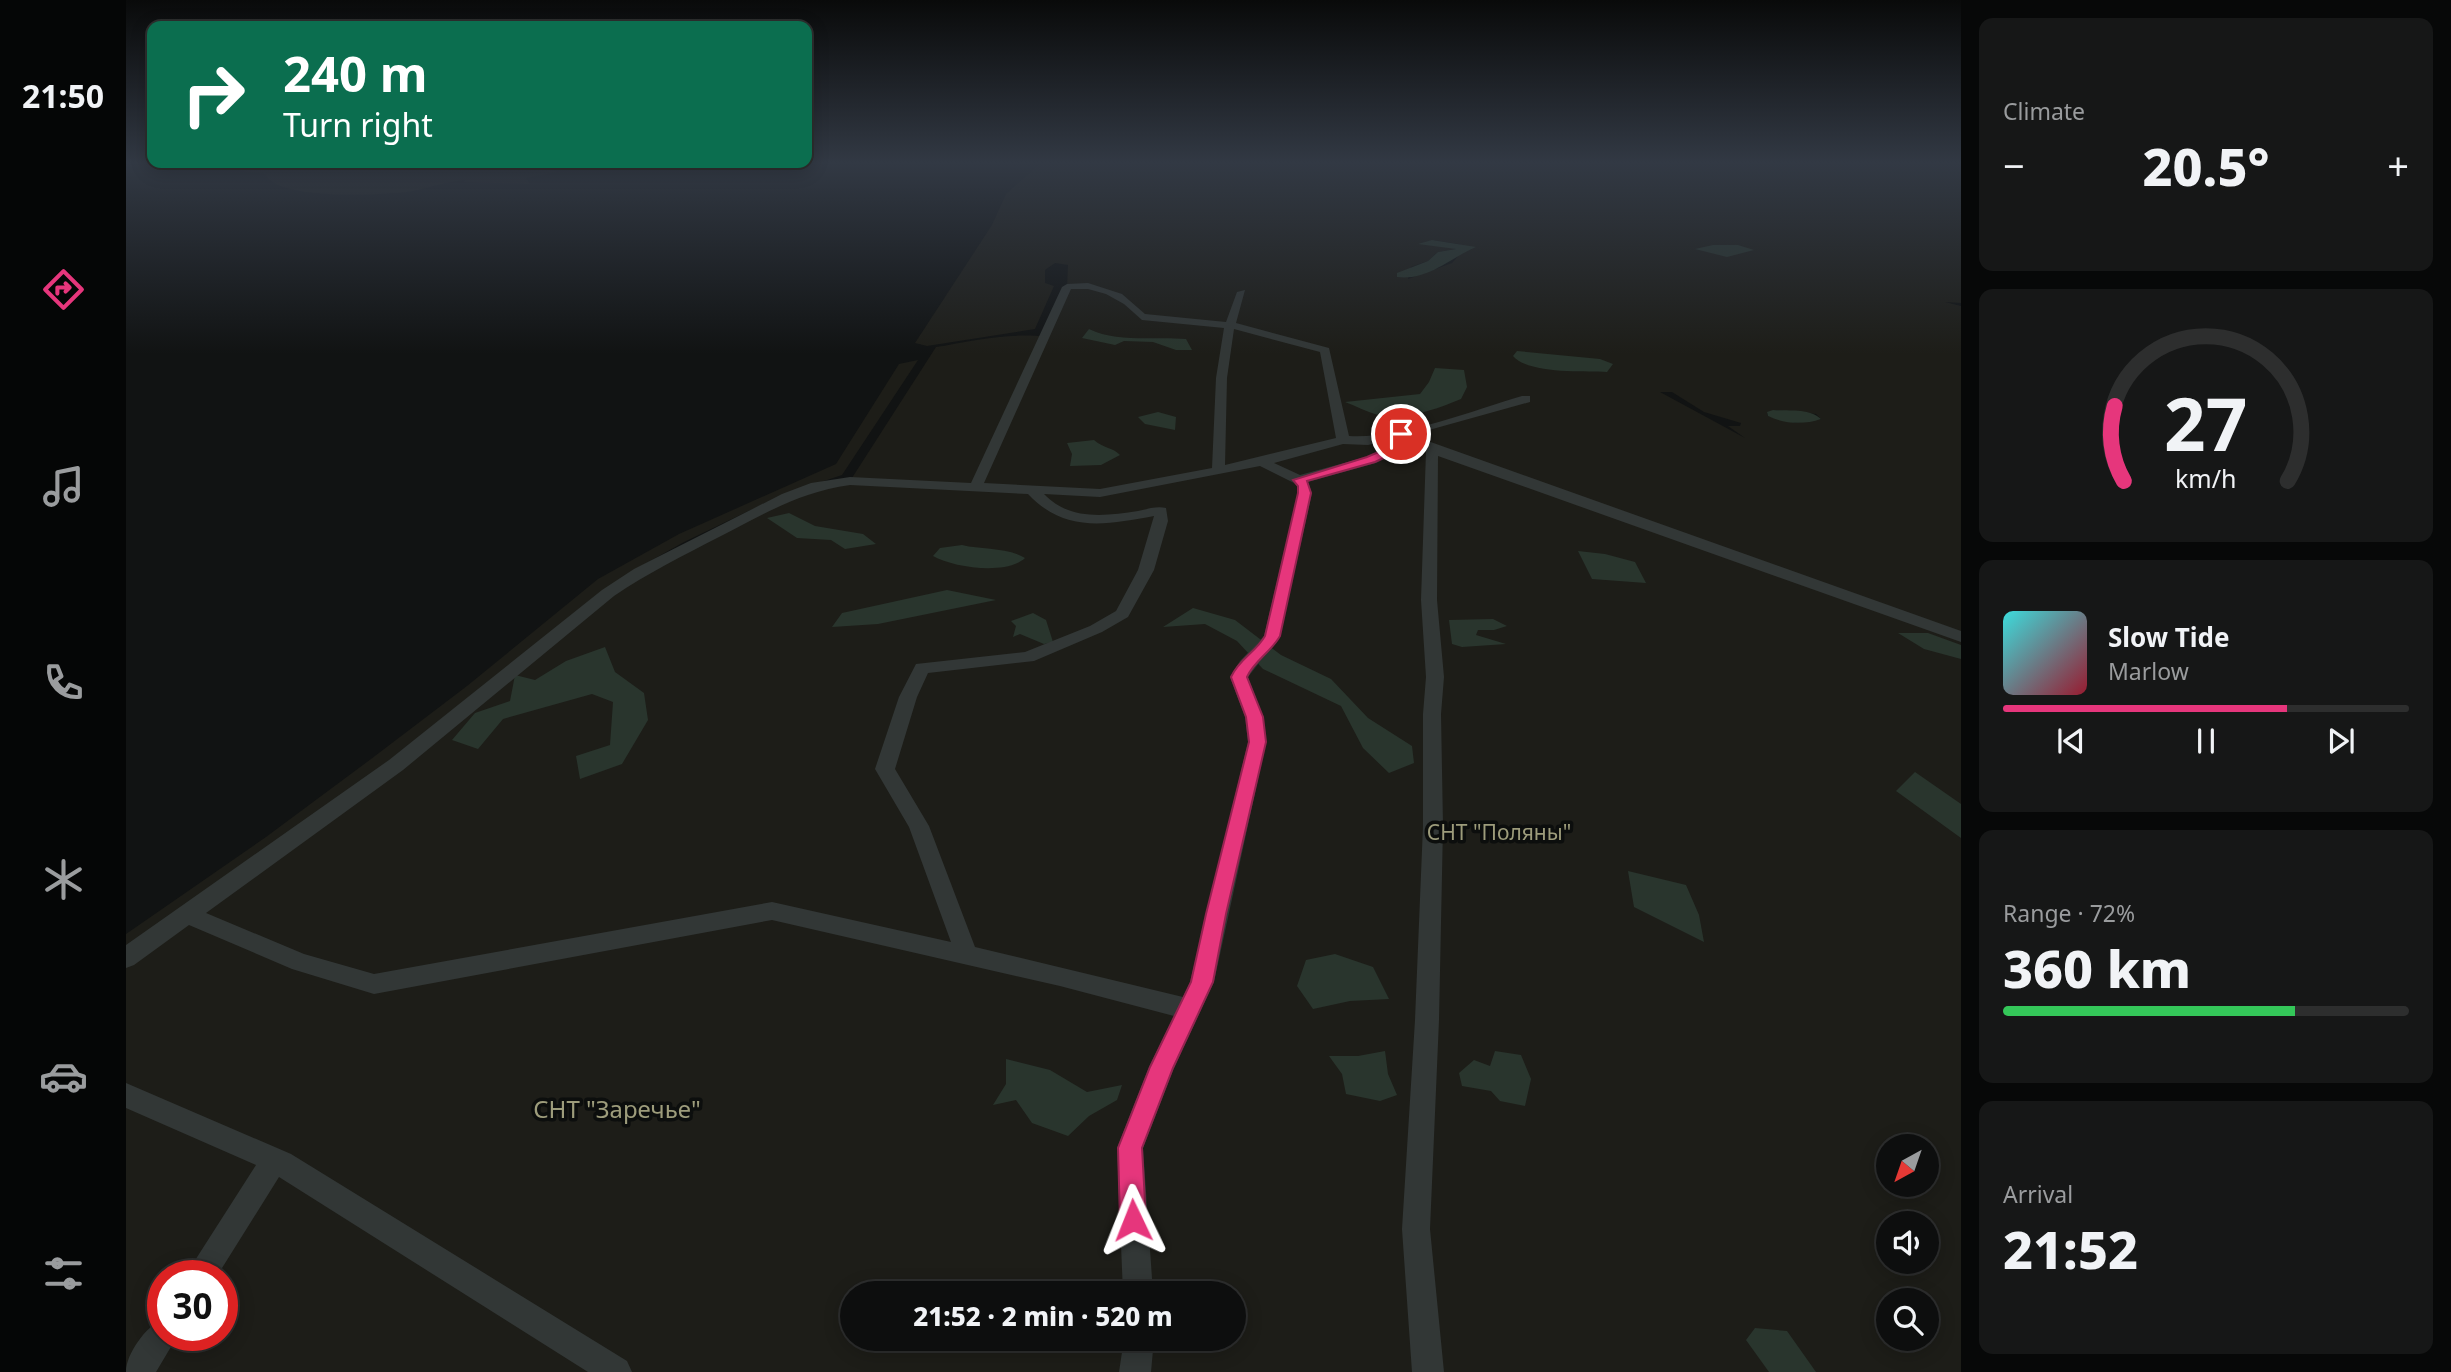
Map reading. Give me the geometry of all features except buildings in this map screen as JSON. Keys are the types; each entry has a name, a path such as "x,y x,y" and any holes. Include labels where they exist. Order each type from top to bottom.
{"street":[{"path":"975,489 1068,287 1079,285 1112,292 1135,306 1142,317 1230,325 1325,350 1343,440"},
{"path":"1218,470 1222,383 1233,310 1242,292"},
{"path":"1299,480 1371,460 1526,399"},
{"path":"126,958 396,765 608,593 681,548 787,497 816,486 850,481 1100,493 1262,462 1343,440 1415,441 1961,637"},
{"path":"1415,441 1435,677 1432,714 1433,826 1427,1020 1416,1229 1429,1372"},
{"path":"1138,1281 1130,1148 1162,1067 1202,982 1257,742 1254,717 1239,677 1243,667 1266,647 1272,636 1305,493 1305,486 1299,480 1262,462"},
{"path":"967,955 919,827 885,769 908,697 922,668 1028,657 1097,629 1122,614 1146,570 1161,521 1161,510 1103,520 1069,518 1038,498 1034,491"},
{"path":"188,915 300,962 374,984 772,911 1189,1009"},
{"path":"126,1095 275,1160 579,1346 616,1372"},
{"path":"210,1260 275,1160"},
{"path":"138,1372 152,1351"},
{"path":"1135,1372 1138,1351"}],"green space":[{"name":"СНТ \"Поляны\"","path":"991,226 1961,226 1961,303 1945,302 1961,306 1961,1372 126,1372 126,958 284,847 608,593 787,497 850,481 936,347 1005,336 1047,337 1067,287 1068,265 1055,263 1045,270 1045,283 1054,286 1035,329 927,346 915,343","holes":["1432,240 1472,249 1463,251 1452,263 1408,279 1411,267 1428,261 1438,252 1456,249","1660,392 1672,392 1704,412 1741,423 1740,426 1728,426 1745,438","1774,410 1816,414 1821,419 1795,423 1768,416 1767,413"]},
{"path":"918,360 842,475 782,495 684,542 629,573 342,797 126,949 126,934 266,837 371,759 467,686 598,579 679,534 836,464 899,364"}],"shaded area":[{"path":"1432,240 1476,247 1419,276 1397,277 1397,273 1428,261 1438,252 1456,249 1418,244"},
{"path":"1713,245 1738,245 1754,250 1727,257 1695,249"},
{"path":"1089,329 1124,338 1186,339 1192,350 1176,350 1153,342 1124,341 1115,345 1082,338"},
{"path":"1517,351 1600,359 1613,364 1607,372 1543,369 1520,362 1513,356"},
{"path":"1435,368 1464,370 1467,387 1461,399 1431,410 1399,416 1378,415 1345,402 1420,394"},
{"path":"1158,412 1176,417 1175,430 1145,424 1138,417"},
{"path":"1767,412 1805,412 1821,419 1787,422 1768,416"},
{"path":"1094,440 1120,455 1101,465 1070,466 1072,454 1067,443"},
{"path":"789,513 815,526 863,534 876,544 845,549 831,540 797,538 767,518"},
{"path":"962,545 1002,550 1025,558 1006,567 980,568 954,564 933,556 940,548"},
{"path":"1578,551 1605,554 1635,562 1646,583 1592,579"},
{"path":"947,590 996,600 878,624 832,627 842,613"},
{"path":"1193,608 1235,620 1281,655 1331,679 1368,718 1412,746 1414,763 1389,773 1363,748 1341,706 1263,669 1237,641 1205,624 1163,627"},
{"path":"1033,613 1046,620 1053,642 1044,644 1020,634 1013,637 1016,626 1011,621"},
{"path":"1493,619 1507,626 1494,630 1478,630 1476,635 1506,644 1462,647 1452,644 1449,620"},
{"path":"1898,633 1928,633 1961,645 1961,659 1924,649"},
{"path":"605,647 615,672 644,693 648,720 622,764 580,779 576,756 610,745 613,702 592,694 503,719 478,749 452,740 475,713 510,701 515,675 535,680 566,661"},
{"path":"1915,772 1961,804 1961,838 1896,791"},
{"path":"1628,871 1686,885 1699,915 1704,942 1634,907"},
{"path":"1335,954 1373,967 1389,999 1350,1001 1313,1009 1297,986 1306,960"},
{"path":"1385,1051 1388,1074 1397,1095 1380,1101 1346,1094 1342,1074 1329,1056 1358,1056"},
{"path":"1495,1051 1521,1055 1531,1079 1525,1106 1500,1101 1491,1091 1462,1086 1459,1073 1474,1060 1490,1066"},
{"path":"1006,1059 1050,1070 1087,1092 1122,1085 1117,1100 1089,1116 1068,1136 1032,1123 1016,1100 993,1105 1006,1084"},
{"path":"1755,1328 1787,1331 1816,1372 1769,1372 1746,1340"}],"route":[{"path":"1133,1220 1130,1148 1162,1067 1202,982 1257,742 1254,717 1239,677 1243,667 1266,647 1272,636 1305,493 1305,486 1299,480 1371,460 1412,442 1401,434"}],"park label":[{"name":"СНТ \"Заречье\"","path":"617,1110"}]}
